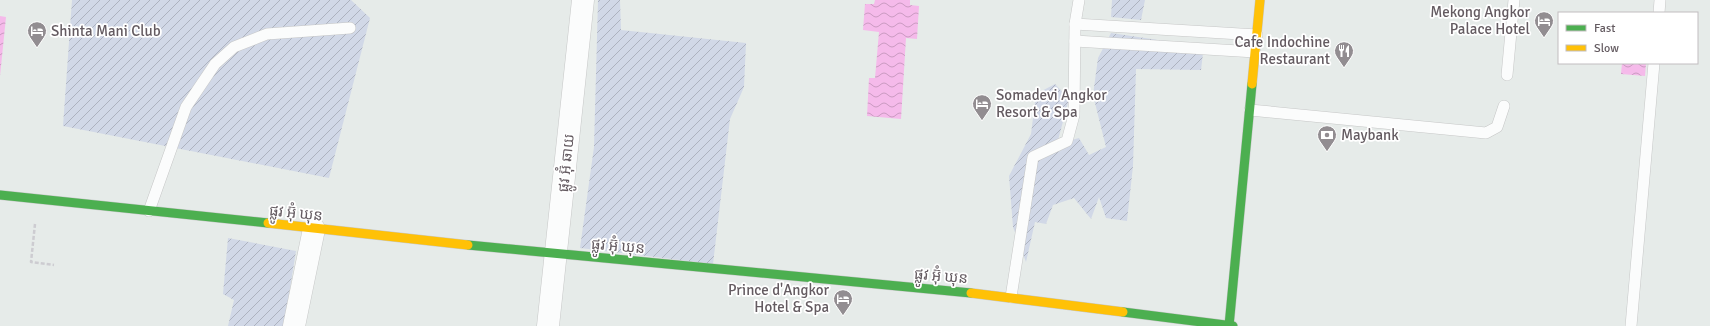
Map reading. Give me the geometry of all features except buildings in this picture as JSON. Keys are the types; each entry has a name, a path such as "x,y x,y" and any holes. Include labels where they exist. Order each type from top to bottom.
{"street":[{"name":"ផ្លូវ អ៊ុំ ឆាយ","path":"548,326 583,0"},
{"path":"1229,326 1260,0"},
{"name":"ផ្លូវ អ៊ុំ ឃុន","path":"0,196 556,254 1011,297 1233,326"},
{"path":"294,326 314,229"}],"lane":[{"path":"1011,297 1033,158 1066,141 1074,115 1075,24 1078,0"},
{"path":"1507,75 1514,0"},
{"path":"1659,12 1660,0"},
{"path":"1075,24 1257,35"},
{"path":"149,211 186,107 215,64 234,47 267,34 350,28"},
{"path":"1075,41 1255,52"},
{"path":"1632,326 1654,64"},
{"path":"1250,110 1486,133 1497,127 1504,106"}],"path":[{"path":"36,218 32,262 54,265"}],"shaded area":[{"path":"72,0 351,0 370,18 329,178 63,126"},
{"path":"598,0 620,0 621,30 746,43 744,87 730,119 713,264 580,248 594,147"},
{"path":"1112,0 1145,0 1141,20 1111,17"},
{"path":"1111,33 1165,41 1203,53 1201,70 1136,69 1133,166 1127,221 1106,218 1099,197 1091,219 1074,198 1053,205 1046,224 1035,222 1026,262 1013,227 1009,176 1031,134 1036,94 1055,84 1069,99 1057,144 1079,138 1089,155 1106,147 1093,95 1098,58"},
{"path":"228,238 296,251 284,326 228,326 234,300 223,294"}],"water":[{"path":"875,0 910,0 910,5 919,6 917,39 906,38 901,119 867,116 869,78 875,78 879,32 863,30 865,4 874,4"},
{"path":"0,16 6,17 0,76"},
{"path":"1622,64 1646,64 1645,76 1621,74"}],"traffic: fast":[{"path":"1229,326 1252,84"},
{"path":"0,195 268,223"},
{"path":"468,245 971,293"},
{"path":"1123,312 1233,326"}],"traffic: slow":[{"path":"1252,84 1260,0"},
{"path":"268,223 468,245"},
{"path":"971,293 1123,312"}],"place":[{"name":"Mekong Angkor Palace Hotel","path":"1544,38"},
{"name":"Shinta Mani Club","path":"37,48"},
{"name":"Cafe Indochine Restaurant","path":"1344,68"},
{"name":"Somadevi Angkor Resort & Spa","path":"982,121"},
{"name":"Maybank","path":"1327,152"},
{"name":"Prince d'Angkor Hotel & Spa","path":"843,316"}]}
